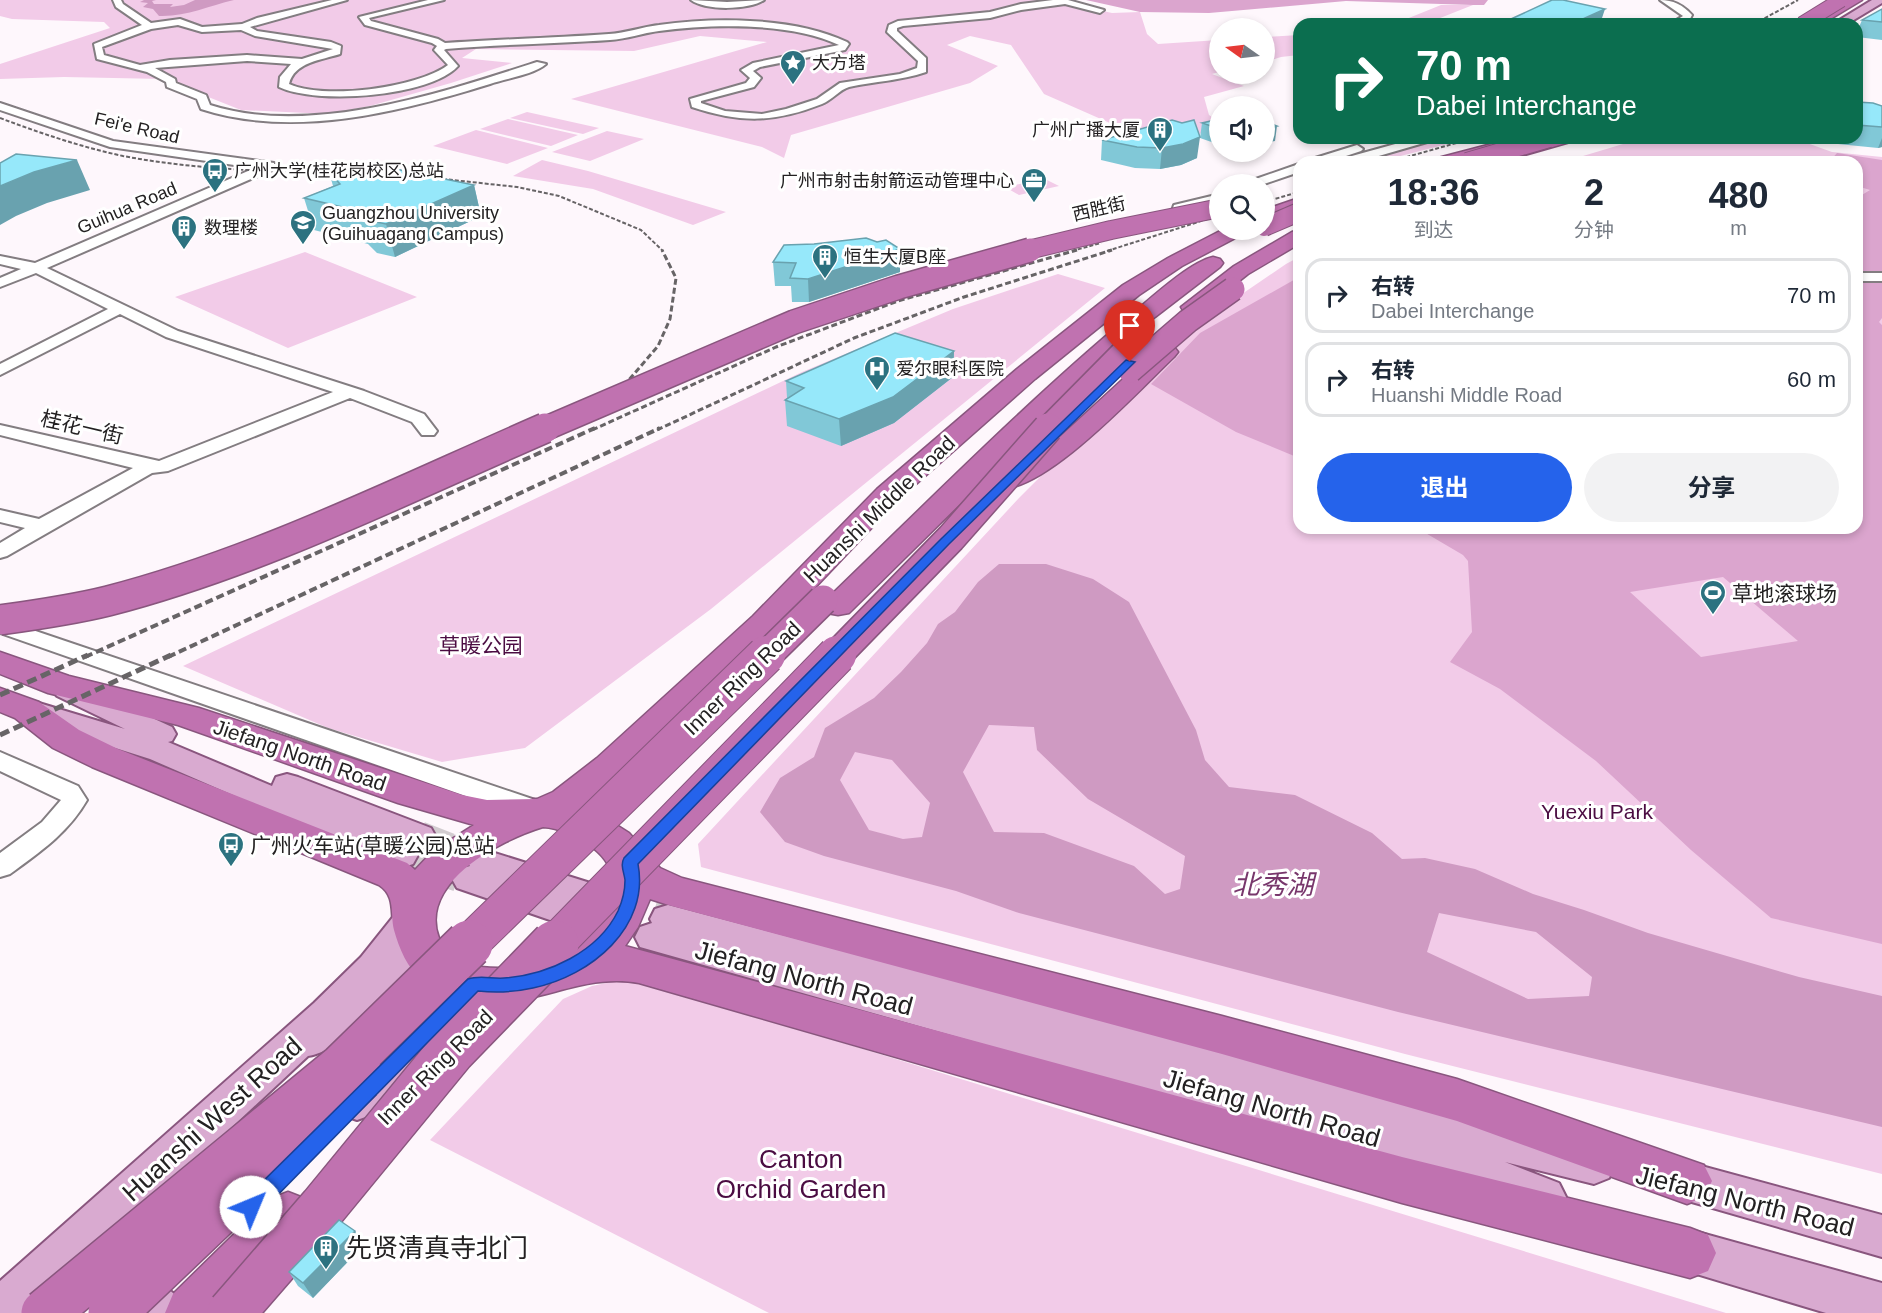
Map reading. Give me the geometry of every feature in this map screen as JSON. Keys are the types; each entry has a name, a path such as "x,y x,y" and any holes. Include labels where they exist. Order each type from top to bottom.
{"highway":[{"path":"1817,18 1839,6 1861,5"},
{"path":"1823,18 1861,5"},
{"path":"1817,18 1839,6"},
{"path":"1485,156 1515,144"},
{"path":"1474,156 1517,144"},
{"path":"1488,156 1528,144"},
{"path":"1485,156 1538,144"},
{"path":"1532,156 1569,144"},
{"path":"1275,197 1293,193"},
{"path":"0,620 45,615 106,603 227,564 794,322 887,289 975,262 1209,203"},
{"path":"1275,213 1293,206"},
{"path":"1275,222 1293,215"},
{"path":"139,1307 337,1100 830,603 940,504 1131,323 1213,262 1250,240 1293,220"},
{"name":"Inner Ring Road","path":"139,1307 452,1050 951,538 1063,411 1168,309 1231,263 1293,227"},
{"name":"Huanshi Middle Road","path":"542,813 566,801 610,767 764,623 897,485 1086,324 1156,273 1217,240"},
{"name":"Inner Ring Road","path":"764,623 945,461 1023,395 1175,278 1242,240"},
{"path":"630,862 1005,482 1178,318 1235,274 1293,240"},
{"path":"951,538 1160,343 1293,247"},
{"path":"1005,482 1058,453 1217,309 1293,254"},
{"name":"Inner Ring Road","path":"139,1307 361,1073 1106,329"},
{"name":"Jiefang North Road","path":"0,662 60,685 187,716 411,794 462,809 487,814 542,813"},
{"name":"Jiefang North Road","path":"14,705 66,740 105,758 403,879 411,897 414,917"},
{"path":"1687,1181 1457,1100 1222,1035 672,891 646,879 604,834 568,818 542,813 491,832 456,853 426,885 414,917 417,939 426,958 447,974 474,984 503,986 520,984 602,963 623,962 1391,1178 1690,1253"},
{"path":"557,973 592,953 620,924 633,892 630,862"},
{"path":"231,1313 323,1207 452,1050"},
{"path":"45,1313 361,1073"}],"main road":[{"path":"1861,5 1880,0"},
{"name":"Jiefang North Road","path":"14,705 161,751 410,846 162,735 60,685"},
{"path":"477,871 584,906"},
{"path":"139,1307 220,1172 385,1003 397,982 405,960 414,917"},
{"name":"Huanshi West Road","path":"0,1312 374,968 414,917"},
{"name":"Jiefang North Road","path":"1882,1236 1687,1181 1553,1156 661,928 1371,1135 1452,1162 1690,1253 1882,1306"},
{"path":"214,1313 451,1074 557,973"},
{"path":"361,1073 474,984"},
{"path":"268,1067 337,1025 355,1022 366,1025 373,1031 378,1039 381,1057 361,1073"},
{"path":"139,1307 175,1152"},
{"path":"72,1313 139,1307"}],"street":[{"path":"117,0 119,5 149,26"},
{"path":"343,0 260,20 243,27 198,30 188,29 180,22 149,26 97,46 100,57 140,68 171,81 171,84 202,97 205,107 238,117 290,118 372,112 475,86 541,64"},
{"path":"440,0 363,17 368,22 435,41 443,46 516,40 612,37 658,28 721,22 801,30 827,36 844,44 842,48 830,52 759,62 746,70 756,78 750,85 695,99 696,105 724,114 762,117 788,112 821,101 844,86 902,77 922,70 923,60 892,32 892,27 901,23 990,15 1040,2 1061,1 1100,10"},
{"path":"695,0 705,4 735,6 760,0"},
{"path":"1664,0 1681,9 1688,15 1686,18"},
{"path":"140,68 170,63 247,58 302,62 337,52 338,48 255,33 243,27"},
{"path":"302,62 283,80 286,88 321,93 382,89 429,79 451,70 452,62 439,50 443,46"},
{"name":"Fei'e Road","path":"0,106 110,144 133,149 270,166"},
{"path":"1335,156 1374,144"},
{"path":"1366,156 1409,144"},
{"name":"Guihua Road","path":"0,283 270,166"},
{"path":"1275,177 1293,170"},
{"path":"1275,182 1293,177"},
{"name":"西胜街","path":"999,251 1209,203"},
{"path":"0,260 35,267 172,334 349,392 418,418 428,431"},
{"path":"1863,277 1882,277"},
{"path":"0,370 119,309"},
{"path":"0,552 148,467 161,467 349,392"},
{"name":"桂花一街","path":"0,430 154,467"},
{"path":"0,516 34,524"},
{"path":"0,626 542,813"},
{"path":"0,761 60,787 69,792 74,800 68,811 53,826 0,867"}],"green space":[{"path":"0,0 1054,0 1112,13 1140,12 1147,34 1158,44 1209,41 1209,84 1244,86 1204,97 1209,115 1209,131 1190,136 1144,138 1044,94 1011,45 970,36 947,45 998,66 970,83 791,135 784,158 762,147 571,99 767,42 700,36 634,51 476,49 462,58 512,63 370,106 328,114 241,110 163,79 64,77 0,79 0,64 110,28 104,22 12,19 0,16"},
{"path":"1441,5 1473,5 1440,18 1409,18"},
{"path":"1293,35 1293,56 1275,59 1275,36"},
{"path":"527,112 599,128 583,134 510,118"},
{"path":"508,119 578,135 551,146 480,129"},
{"path":"476,130 548,148 507,164 433,146"},
{"path":"607,131 644,139 590,161 552,152"},
{"path":"1420,144 1448,144 1400,156 1378,156"},
{"name":"Yuexiu Park","path":"1623,144 1810,144 1832,152 1882,157 1882,1174 1405,1054 701,867 698,844 1019,498 1165,355 1223,307 1293,260 1293,534 1863,534 1863,156 1583,156"},
{"path":"542,160 588,171 726,212 693,225 593,189 513,176"},
{"path":"1045,179 1059,186 1019,195 1005,187"},
{"path":"305,252 417,297 288,348 175,297"},
{"name":"草暖公园","path":"1058,274 1105,288 711,609 525,748 442,762 328,728 183,666 802,372 953,309"},
{"name":"Canton Orchid Garden","path":"631,978 1726,1313 769,1313 430,1140 563,999 592,986"}],"shaded area":[{"path":"1086,0 1488,0 1484,5 1346,1 1209,13 1140,12"},
{"path":"1837,153 1856,156 1834,156"},
{"path":"1863,157 1882,160 1882,318 1879,322 1882,325 1882,944 1771,918 1691,850 1596,761 1500,689 1450,662 1472,632 1468,561 1463,555 1427,534 1863,534 1863,194 1870,190 1863,188","holes":["1723,577 1798,641 1701,657 1630,592"]},
{"path":"1293,280 1293,456 1236,432 1151,384 1200,333"}],"water":[{"path":"156,0 152,1 154,4 173,4 170,7 184,5 195,0 234,0 188,13 159,16 153,9 143,7 148,3 140,2"},
{"name":"北秀湖","path":"999,564 1046,564 1093,579 1129,602 1196,730 1205,760 1229,787 1295,795 1372,833 1402,859 1425,858 1475,869 1533,894 1648,933 1799,977 1882,996 1882,1127 1398,1012 1019,913 956,891 824,856 785,842 760,812 780,778 814,757 825,728 874,698 901,672 927,643 938,624 955,612 978,582","holes":["989,725 1034,727 1037,750 1088,799 1185,856 1180,889 1165,894 1134,866 1044,833 994,832 963,772","855,752 892,760 930,803 922,837 903,839 869,830 840,780","1439,913 1536,932 1592,977 1589,996 1528,999 1427,952"]}],"building":[{"path":"1552,0 1563,0 1605,9 1585,18 1513,18"},
{"path":"1882,9 1882,22 1863,19"},
{"path":"1863,102 1882,106 1882,127 1863,125"},
{"path":"1172,120 1182,123 1194,120 1200,137 1183,144 1162,148 1137,147 1102,140"},
{"path":"16,154 77,160 34,172 0,186 0,163"},
{"path":"357,161 474,185 386,224 367,220 359,211 304,198 340,184 329,172"},
{"path":"866,238 877,242 886,240 900,249 808,279 790,278 796,263 773,262 784,245"},
{"path":"895,333 954,351 893,397 839,419 785,400 804,388 786,381"},
{"path":"339,1220 355,1231 303,1283 289,1272"}],"tunnel":[{"path":"419,837 477,860"},
{"path":"401,855 459,876"},
{"path":"607,901 668,919"}],"railway":[{"path":"1765,18 1798,0"},
{"path":"0,118 76,144 150,161 233,169 344,174"},
{"path":"1410,156 1453,144"},
{"path":"425,177 517,187 559,196 641,230 662,250"},
{"path":"1275,199 1293,194"},
{"path":"1107,251 1209,219"},
{"path":"1072,251 1101,243"},
{"path":"556,430 601,406 628,381 658,346 670,319 676,278 662,250"},
{"path":"592,430 776,347 898,301 1077,250"},
{"path":"657,430 854,338 964,297 1112,250"},
{"path":"469,475 558,428"},
{"path":"85,657 595,428"},
{"path":"168,657 660,428"},
{"path":"0,695 88,655"},
{"path":"0,735 171,655"}],"place":[{"name":"大方塔","path":"793,86"},
{"name":"广州广播大厦","path":"1160,153"},
{"name":"广州大学(桂花岗校区)总站","path":"215,194"},
{"name":"广州市射击射箭运动管理中心","path":"1034,204"},
{"name":"Guangzhou University (Guihuagang Campus)","path":"303,246"},
{"name":"数理楼","path":"184,251"},
{"name":"恒生大厦B座","path":"825,280"},
{"name":"爱尔眼科医院","path":"877,392"},
{"name":"草地滚球场","path":"1713,616"},
{"name":"广州火车站(草暖公园)总站","path":"231,868"},
{"name":"先贤清真寺北门","path":"326,1271"}],"route":[{"path":"251,1207 474,984 503,986 535,981 568,969 601,946 620,924 630,904 633,892 630,862 945,542 1130,362"}]}
